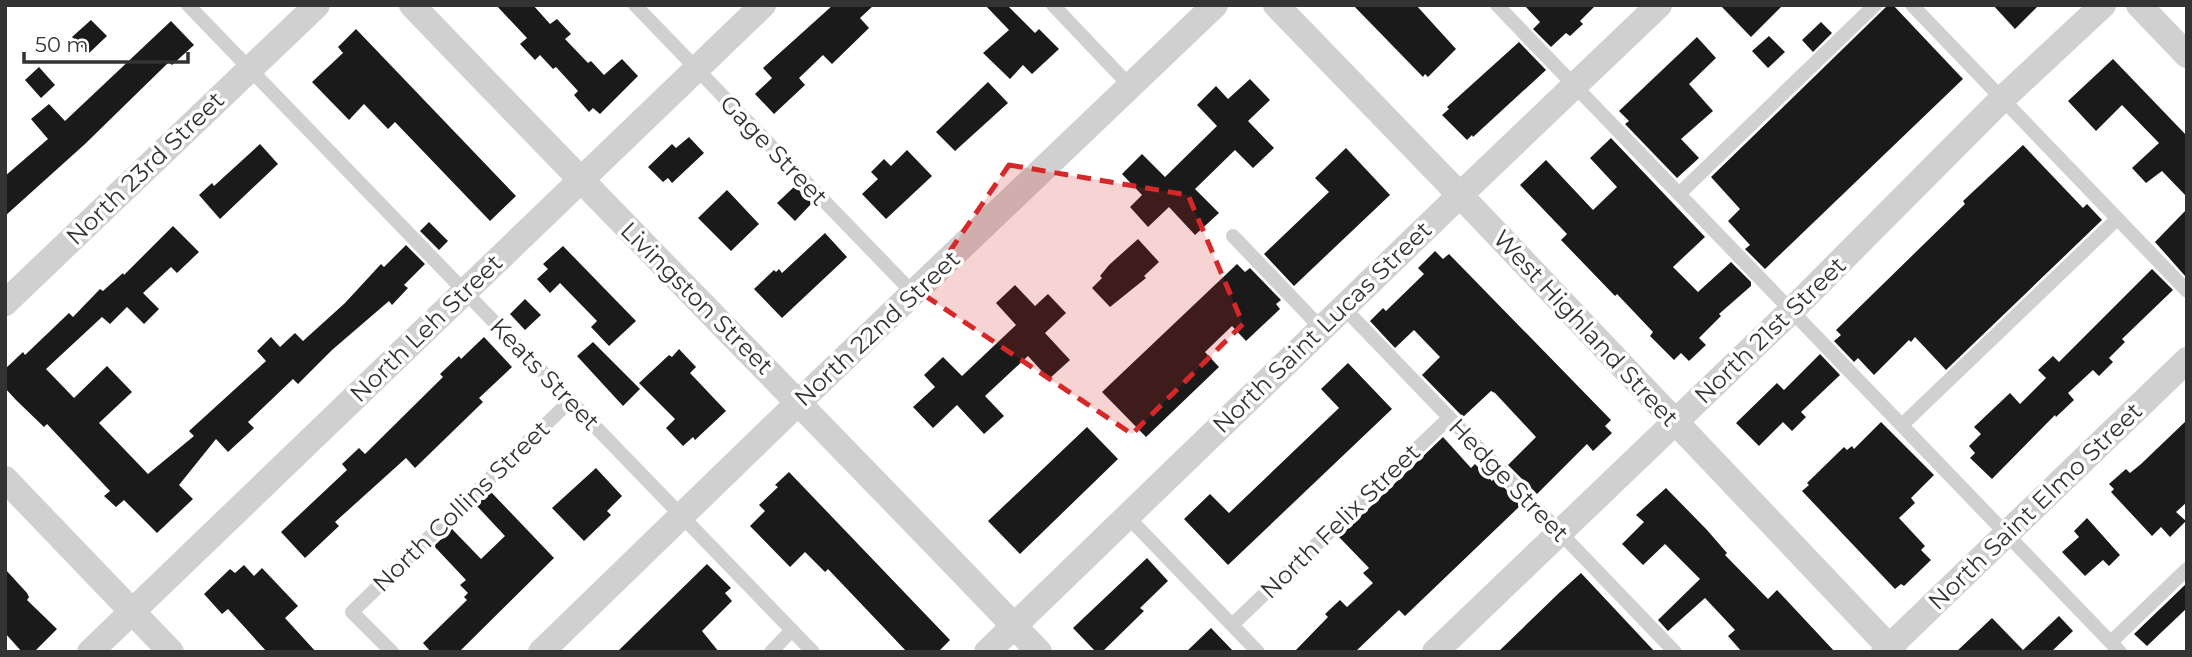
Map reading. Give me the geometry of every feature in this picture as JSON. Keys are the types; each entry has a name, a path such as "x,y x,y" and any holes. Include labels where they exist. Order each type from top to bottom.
{"street":[{"name":"North 23rd Street","path":"5,303 317,5"},
{"name":"Livingston Street","path":"412,5 1040,652"},
{"name":"North Leh Street","path":"90,652 763,5"},
{"name":"North 22nd Street","path":"541,652 1215,5"},
{"name":"West Highland Street","path":"1276,5 1676,422 1889,650"},
{"name":"North Saint Lucas Street","path":"987,652 1659,5"},
{"name":"North 21st Street","path":"1435,652 1791,311 2001,100 2103,5"},
{"path":"2139,5 2187,55"},
{"name":"North Saint Elmo Street","path":"1889,650 2187,360"},
{"path":"5,479 171,652"}],"lane":[{"name":"Keats Street","path":"188,5 813,652"},
{"name":"Gage Street","path":"635,5 914,294"},
{"path":"1053,5 1130,86"},
{"path":"1497,5 2115,647 2187,569"},
{"path":"1679,194 1875,5"},
{"path":"1912,5 2187,291"},
{"path":"1902,425 2117,219"},
{"path":"1233,236 1321,328"},
{"name":"Hedge Street","path":"1343,307 1669,650"},
{"name":"North Collins Street","path":"392,652 352,612 571,400"},
{"name":"North Felix Street","path":"1232,625 1449,418"},
{"path":"1127,516 1258,652"},
{"path":"771,652 792,630"}],"highlighted area":[{"path":"1009,165 1188,195 1243,324 1132,434 921,293"}],"building":[{"path":"496,5 533,5 550,24 557,19 571,34 565,39 604,75 622,59 638,76 600,114 593,108 589,112 574,95 578,91 556,67 553,69 540,55 535,60 520,44 527,38"},
{"path":"833,5 874,5 860,18 869,28 832,64 823,55 799,78 805,85 774,114 755,94 772,78 763,68"},
{"path":"985,5 1007,5 1035,33 1039,29 1059,49 1032,74 1023,65 1010,79 983,53 1009,30"},
{"path":"1353,5 1416,5 1456,49 1428,77 1425,74 1423,77"},
{"path":"1524,5 1596,5 1580,21 1583,24 1570,36 1566,33 1551,47 1533,29 1540,22"},
{"path":"1720,5 1783,5 1751,37"},
{"path":"1888,5 1893,5 1963,79 1765,269 1745,249 1750,245 1728,221 1740,209 1711,177"},
{"path":"1993,5 2039,5 2015,29"},
{"path":"91,20 107,36 88,54 72,37"},
{"path":"171,21 194,45 172,65 169,62 85,144 5,216 5,176 48,139 31,119 49,104 65,121"},
{"path":"1821,22 1832,33 1813,52 1802,40"},
{"path":"356,29 516,196 490,221 395,122 388,129 364,104 349,120 312,82 343,53 338,47"},
{"path":"1769,36 1785,52 1768,68 1752,51"},
{"path":"1697,37 1716,58 1689,84 1713,111 1681,139 1699,158 1677,178 1625,124 1629,121 1619,111"},
{"path":"1519,42 1546,70 1467,140 1442,115 1449,109 1447,107"},
{"path":"2113,59 2187,136 2187,197 2162,171 2146,183 2132,168 2159,143 2122,105 2096,131 2068,101"},
{"path":"39,67 55,85 41,98 25,80"},
{"path":"1250,79 1270,100 1248,121 1274,148 1253,168 1235,150 1195,189 1219,213 1195,235 1169,207 1148,227 1130,207 1142,195 1122,174 1142,154 1165,177 1217,126 1197,105 1216,86 1228,99"},
{"path":"988,82 1008,103 955,151 936,132"},
{"path":"689,137 704,153 672,183 668,178 663,182 648,167 672,144 676,148"},
{"path":"1611,138 1705,237 1673,267 1698,292 1731,262 1751,282 1751,286 1719,314 1721,316 1699,338 1706,345 1689,361 1681,353 1674,360 1650,336 1653,332 1561,240 1567,234 1520,185 1546,160 1593,210 1617,187 1590,158"},
{"path":"260,144 278,164 220,219 199,195 212,183 214,186"},
{"path":"2023,145 2083,208 2087,204 2102,220 1946,370 1915,337 1874,375 1858,358 1854,362 1834,341 1841,335 1836,330 1965,204 1963,201"},
{"path":"1346,148 1390,195 1294,286 1264,254 1329,192 1315,178"},
{"path":"907,150 932,176 886,219 862,194 878,179 871,172 884,159 891,166"},
{"path":"795,186 812,203 795,221 777,203"},
{"path":"727,190 759,224 731,251 698,218"},
{"path":"2187,209 2187,276 2186,277 2155,242"},
{"path":"429,222 448,241 439,250 420,231"},
{"path":"173,226 199,252 177,273 171,267 143,293 159,309 144,324 127,307 110,324 102,317 46,369 74,398 107,366 132,392 99,423 148,474 194,436 189,431 266,361 257,351 271,337 280,347 295,333 303,341 345,303 381,264 384,267 406,245 425,264 404,285 408,288 392,305 389,301 332,350 298,384 293,379 248,422 254,428 228,452 216,439 179,485 193,499 157,533 124,500 116,507 104,496 110,491 47,424 44,427 5,388 5,369 23,352 25,355 69,313 73,317 100,289 103,291 123,273 124,275"},
{"path":"825,233 847,257 782,318 754,289 774,270 776,272 779,269 782,273"},
{"path":"1138,239 1159,262 1144,276 1146,278 1110,307 1092,288 1109,265"},
{"path":"563,246 636,321 609,346 591,327 597,321 560,283 550,293 537,279 548,269 543,264"},
{"path":"1435,251 1443,259 1449,254 1611,420 1605,426 1612,433 1593,451 1587,444 1537,494 1508,465 1536,437 1495,393 1491,391 1463,417 1422,375 1440,357 1414,330 1395,348 1370,321 1383,308 1386,311 1424,274 1418,268"},
{"path":"1237,264 1245,272 1250,268 1281,300 1276,304 1280,309 1246,341 1232,326 1205,352 1219,367 1146,437 1102,392"},
{"path":"2152,269 2173,290 2122,339 2125,342 2109,358 2113,362 2099,376 2093,370 2068,393 2074,400 2056,417 2055,415 1992,479 1970,458 1975,453 1969,446 1981,434 1974,427 2010,393 2020,404 2046,378 2038,370 2053,356 2059,362"},
{"path":"1015,285 1035,306 1048,294 1066,313 1045,333 1070,360 1049,379 1028,356 985,396 1004,416 984,434 957,405 933,428 913,407 935,387 924,375 943,357 962,376 1016,325 996,303"},
{"path":"525,299 541,315 525,330 510,314"},
{"path":"484,337 512,367 479,398 483,402 415,468 406,458 335,522 339,526 305,558 281,532 347,470 342,464 359,448 365,454 443,377 440,374"},
{"path":"593,342 640,389 623,406 577,356"},
{"path":"679,349 696,367 690,373 726,411 695,440 693,437 683,446 666,428 675,419 639,383"},
{"path":"1820,354 1840,375 1801,412 1806,417 1792,431 1783,422 1759,446 1736,423 1777,383 1784,390"},
{"path":"1348,363 1392,409 1228,565 1184,519 1210,494 1229,513 1339,408 1321,389"},
{"path":"2187,420 2187,502 2176,512 2186,521 2170,537 2161,527 2152,536 2111,492 2114,489 2109,484 2126,469 2130,473 2141,464"},
{"path":"1881,422 1934,475 1911,498 1915,503 1899,518 1925,546 1921,550 1931,560 1904,586 1901,584 1895,589 1802,491 1844,447 1847,450 1852,446 1854,449"},
{"path":"1087,427 1118,459 1020,554 988,521"},
{"path":"1443,437 1471,468 1475,464 1492,481 1495,478 1521,505 1405,616 1399,610 1355,652 1294,652 1328,617 1325,614 1340,600 1347,607 1373,583 1363,573 1369,568 1339,537"},
{"path":"596,468 622,496 607,511 611,515 584,541 552,508"},
{"path":"789,472 950,640 938,652 907,652 828,569 825,572 805,552 790,567 750,526 765,511 759,505"},
{"path":"1666,488 1768,599 1777,590 1835,652 1742,652 1728,636 1735,630 1705,598 1668,631 1658,620 1700,579 1665,544 1643,565 1622,544 1644,522 1636,515"},
{"path":"491,492 554,558 459,652 431,652 423,643 467,600 464,597 468,593 460,585 466,580 434,546 452,529 481,559 505,536 476,505"},
{"path":"2087,518 2120,555 2109,566 2103,560 2085,576 2062,552 2079,537 2074,531"},
{"path":"1147,558 1168,581 1140,608 1144,611 1102,652 1096,652 1073,628"},
{"path":"707,564 731,588 725,593 732,601 702,631 719,652 617,652"},
{"path":"244,565 254,576 262,568 298,606 285,618 316,652 267,652 228,609 222,614 204,594 230,569 235,573"},
{"path":"5,569 27,593 27,600 57,629 34,652 22,652 5,633"},
{"path":"1581,573 1655,652 1498,652 1560,592"},
{"path":"2187,583 2187,608 2147,646 2134,634"},
{"path":"2059,616 2073,631 2051,652 1956,652 1992,618 2023,650"},
{"path":"1211,628 1234,652 1186,652"}]}
